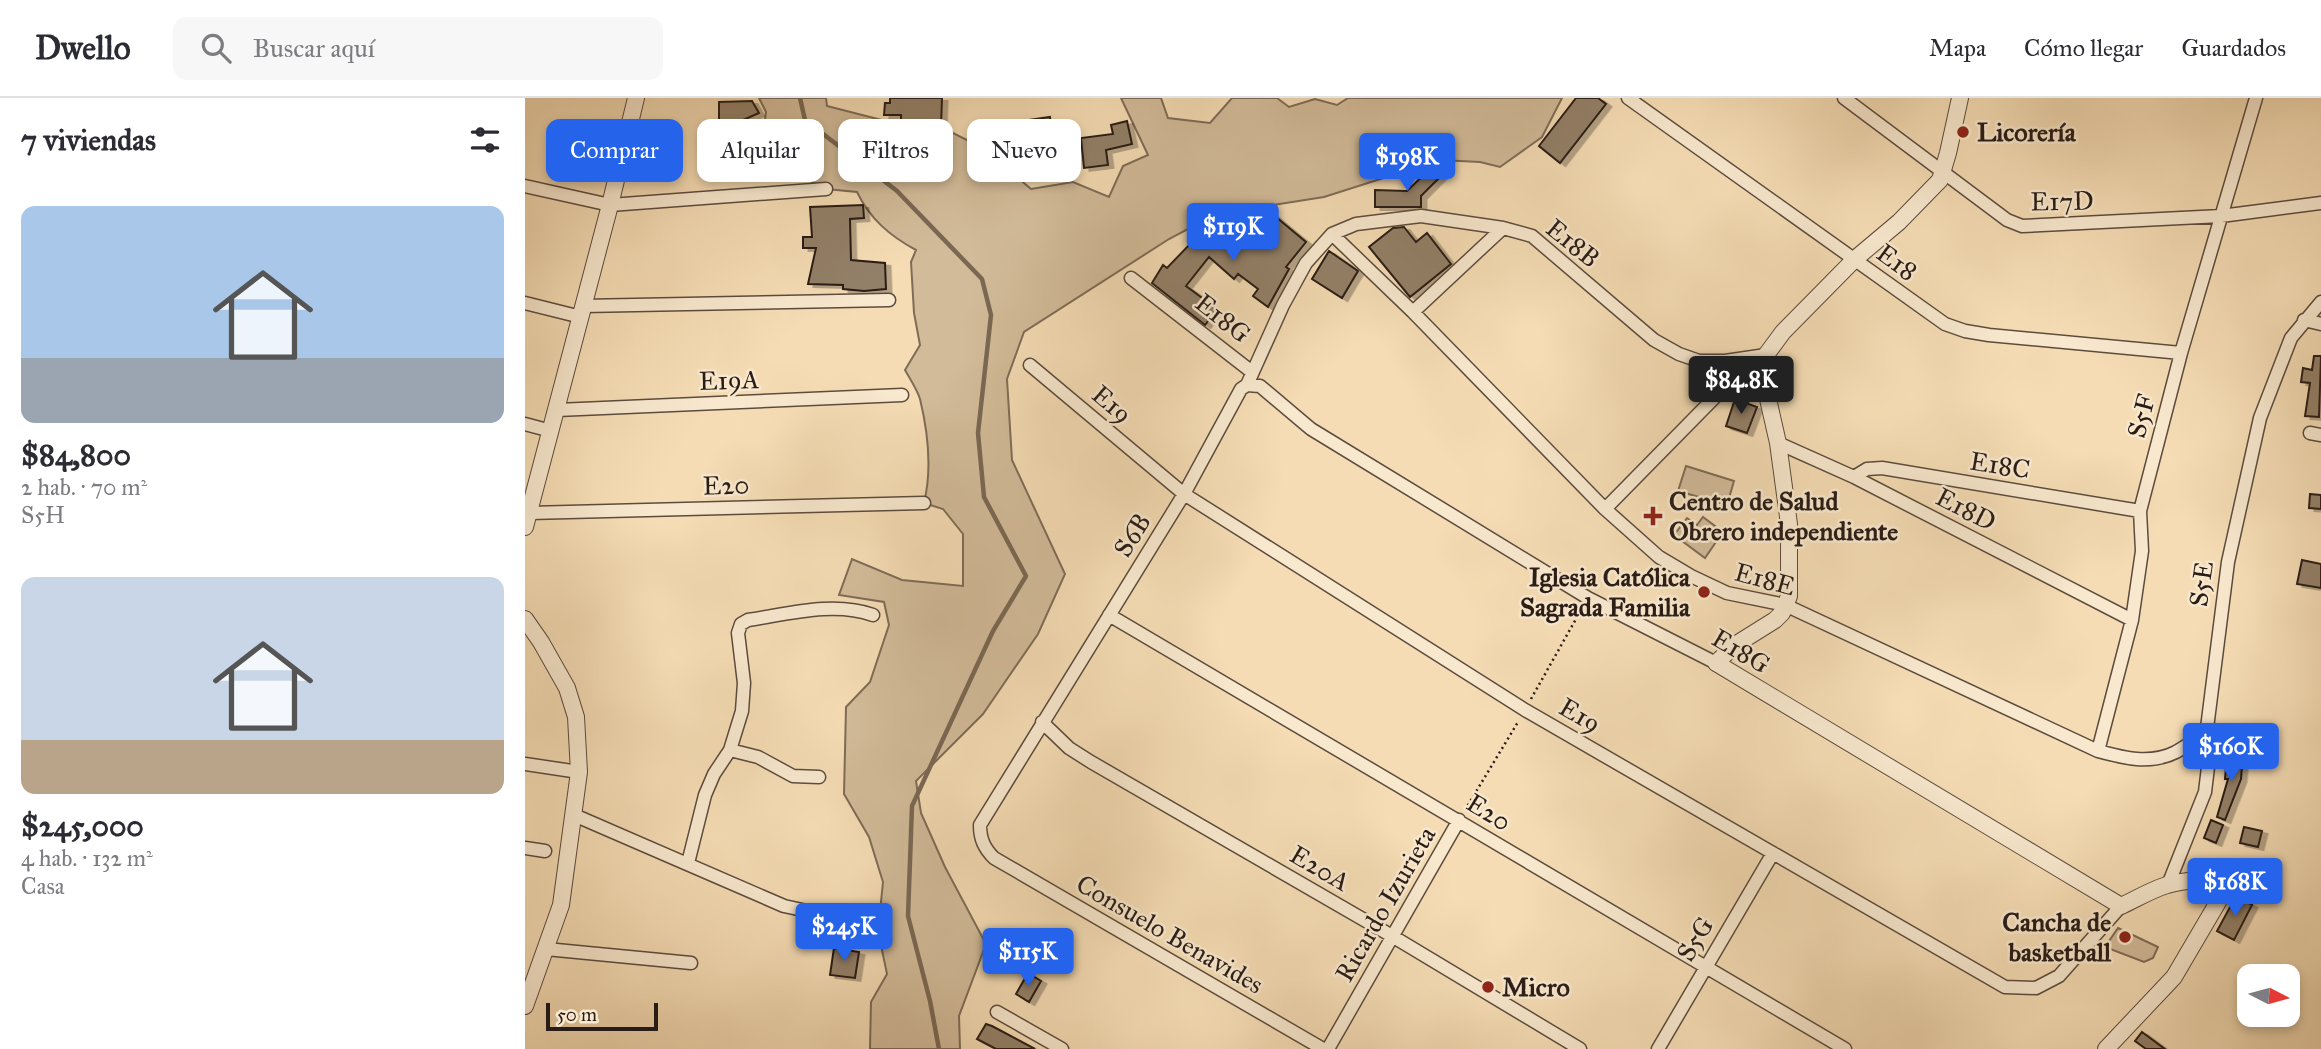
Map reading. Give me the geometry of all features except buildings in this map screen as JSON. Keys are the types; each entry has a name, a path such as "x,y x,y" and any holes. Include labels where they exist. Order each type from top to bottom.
{"street":[{"path":"527,520 636,98"},
{"name":"E18","path":"1627,98 1945,324 1965,331 2181,353"},
{"name":"E17D","path":"1844,98 2007,220 2022,226 2221,216 2321,203"},
{"path":"1605,509 1722,390 1766,355 1783,332 1934,186 1944,172 1960,98"},
{"name":"S5F","path":"2098,751 2132,620 2142,551 2140,511 2181,353 2256,98"},
{"path":"525,186 610,205 826,189"},
{"name":"E18B","path":"1332,234 1356,224 1421,216 1503,228 1532,236 1654,340 1679,354 1699,361 1766,355"},
{"path":"1413,312 1503,228"},
{"name":"E18E","path":"1332,234 1413,312 1605,509 1659,557 1691,576 1727,593 1785,605 2098,751 2124,758 2156,760 2206,736"},
{"name":"S6B","path":"994,858 982,842 980,825 1184,494 1241,389 1247,385 1283,305 1306,263 1332,234"},
{"name":"E18G","path":"1131,278 1252,372"},
{"path":"525,303 582,312 889,300"},
{"name":"S5E","path":"2168,885 2205,792 2209,759 2206,736 2228,562 2260,418 2291,338 2321,302"},
{"path":"2304,320 2321,324"},
{"path":"1716,663 1735,645 1775,620 1789,596 1789,524 1778,443 1767,399 1766,355"},
{"name":"E19","path":"1030,365 1184,494 1525,710 2005,987 2036,988 2059,976 2121,906"},
{"name":"E18G","path":"1247,385 1260,386 1311,429 1588,598 1716,663 2121,906"},
{"name":"E19A","path":"557,410 902,395"},
{"path":"525,424 551,431"},
{"name":"E18D","path":"1778,443 1854,477 2132,620"},
{"name":"E18C","path":"1854,477 1867,469 1882,468 2140,511"},
{"name":"E20","path":"527,520 924,503"},
{"path":"688,863 705,795 714,774 730,750 742,711 744,684 738,633 741,624 748,620 834,608 847,608 873,615"},
{"name":"E20","path":"1109,615 1845,1049"},
{"path":"525,619 566,688 576,717 579,772 561,905 525,1006"},
{"name":"E20A","path":"1042,722 1069,748 1091,762 1392,936 1580,1049"},
{"path":"730,750 758,757 793,776 819,777"},
{"path":"525,764 579,772"},
{"path":"573,815 783,906 807,911 846,911"},
{"name":"Ricardo Izurieta","path":"1325,1049 1459,820"},
{"path":"525,848 545,851"},
{"name":"S5G","path":"1658,1049 1773,853"},
{"name":"Consuelo Benavides","path":"994,858 1325,1049"},
{"path":"2106,1049 2174,978 2218,902 2220,892 2216,885 2209,882 2168,885 2121,906"},
{"path":"546,949 691,963"},
{"path":"997,1012 1062,1049"}],"path":[{"name":"Ricardo Izurieta","path":"1459,820 1588,598"}],"shaded area":[{"path":"759,98 826,98 827,106 878,119 838,119 838,182 953,182 953,133 967,140 967,182 1023,182 1031,189 1073,182 1109,197 1123,166 1148,155 1121,98 1161,98 1168,118 1210,123 1232,98 1277,98 1289,107 1315,99 1337,105 1348,98 1562,98 1542,137 1500,167 1480,162 1440,160 1324,197 1216,214 1169,239 1024,332 1007,379 1012,460 1065,574 1038,634 983,714 916,781 921,813 945,867 986,944 959,1016 960,1049 870,1049 871,1002 887,974 878,931 883,882 869,837 844,794 846,707 870,682 889,625 884,602 839,595 852,559 902,580 963,586 963,534 943,509 924,503 928,464 925,425 919,395 905,370 920,345 914,313 911,262 916,250 882,226 857,192 826,189 812,182 824,182 824,119 765,119 766,112"},
{"path":"1686,466 1734,481 1727,505 1678,491"},
{"path":"1703,517 1715,526 1710,533 1718,539 1705,558 1674,535 1687,518 1697,525"},
{"name":"Cancha de basketball","path":"2118,928 2158,947 2153,958 2144,962 2105,947"}],"waterway":[{"path":"800,98 805,120 897,191 982,279 991,315 978,433 984,497 1026,576 993,631 912,806 908,916 930,1001 939,1049"}],"place":[{"name":"Licorería","path":"1963,132"},
{"name":"Centro de Salud Obrero independiente","path":"1653,516"},
{"name":"Iglesia Católica Sagrada Familia","path":"1704,592"},
{"name":"Cancha de basketball","path":"2125,937"},
{"name":"Micro","path":"1488,987"}]}
